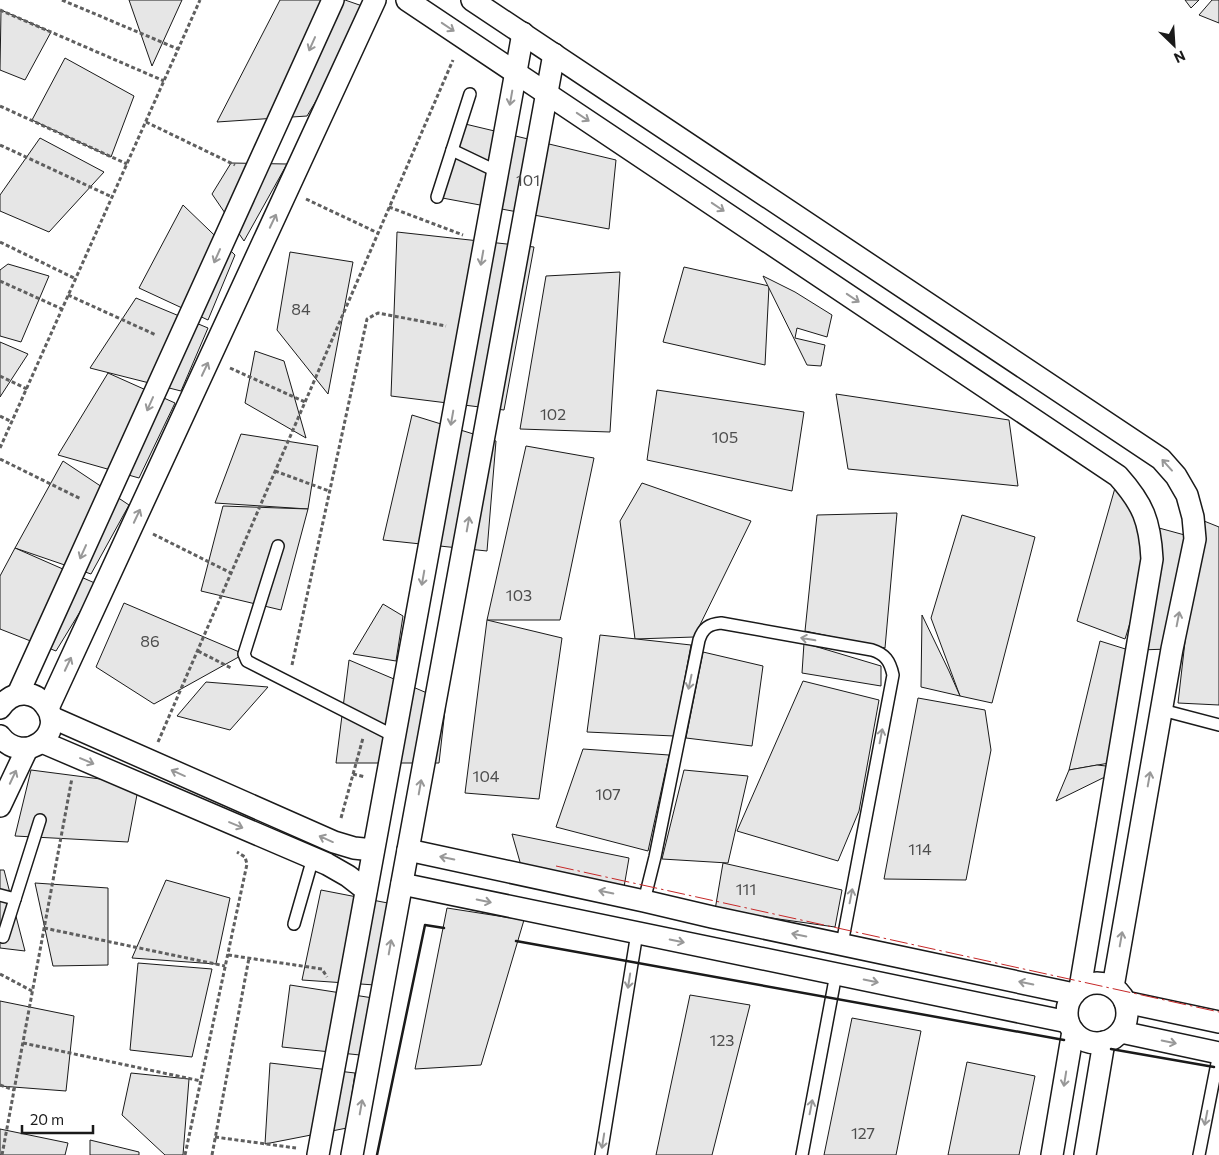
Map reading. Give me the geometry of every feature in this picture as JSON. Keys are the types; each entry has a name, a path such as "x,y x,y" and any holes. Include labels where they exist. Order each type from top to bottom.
{"street":[{"path":"7,699 102,510 332,0"},
{"path":"0,806 34,745 50,731 49,712 375,0"},
{"path":"407,0 1118,476 1134,493 1145,513 1151,536 1152,559 1077,991"},
{"path":"472,0 1162,459 1176,476 1187,495 1193,517 1194,540 1162,710 1119,995 1127,1018 1113,1037 1085,1155"},
{"path":"318,1155 523,33"},
{"path":"352,1155 554,54"},
{"path":"7,699 35,696 42,701 49,712 334,842 354,848 373,850"},
{"path":"0,736 8,745 14,747 34,745 313,858 358,882 366,890"},
{"path":"394,736 426,752"},
{"path":"408,850 712,917 1077,991"},
{"path":"402,884 836,974 1070,1026 1087,1041 1113,1037 1219,1053"},
{"path":"1052,1155 1070,1026 1067,1012 1069,1002 1077,991 1090,984 1102,983 1119,995 1219,1022"}],"lane":[{"path":"437,197 470,94"},
{"path":"452,150 498,172"},
{"path":"278,546 244,654 250,664 394,736"},
{"path":"644,901 655,858 699,640 701,632 706,626 721,623 872,650 887,658 893,674 842,944"},
{"path":"1162,710 1219,725"},
{"path":"3,938 40,820"},
{"path":"294,924 313,858"},
{"path":"0,895 15,899"},
{"path":"601,1155 637,933"},
{"path":"802,1155 836,974"},
{"path":"1199,1155 1219,1053"}],"path":[{"path":"62,0 178,49"},
{"path":"0,448 200,0"},
{"path":"0,10 164,81"},
{"path":"157,745 453,60 461,65"},
{"path":"0,106 127,164"},
{"path":"146,122 254,174"},
{"path":"0,146 112,197"},
{"path":"303,197 378,233"},
{"path":"389,207 484,244"},
{"path":"0,242 76,279"},
{"path":"0,281 62,309"},
{"path":"68,295 177,344"},
{"path":"288,683 367,319 378,313 468,330"},
{"path":"225,366 305,402"},
{"path":"0,376 27,388"},
{"path":"0,416 12,422"},
{"path":"0,459 102,510"},
{"path":"275,471 329,491"},
{"path":"148,532 231,573"},
{"path":"198,651 233,669"},
{"path":"355,733 369,740"},
{"path":"349,821 341,818 364,738"},
{"path":"353,774 370,779"},
{"path":"2,1155 72,775 81,779"},
{"path":"185,1155 247,864 245,857 234,851"},
{"path":"44,928 225,966"},
{"path":"228,955 322,969 327,979"},
{"path":"212,1155 249,958"},
{"path":"0,974 32,991"},
{"path":"23,1043 200,1081"},
{"path":"0,1085 14,1090"},
{"path":"215,1137 299,1149 298,1155"}],"building":[{"path":"129,0 182,0 152,66"},
{"path":"280,0 345,0 371,9 307,116 217,122"},
{"path":"1185,0 1199,0 1191,8"},
{"path":"1212,0 1219,0 1219,23 1199,15"},
{"path":"1,10 51,32 25,80 0,70"},
{"path":"65,58 134,96 111,157 32,120"},
{"path":"461,123 616,160 609,229 437,197"},
{"path":"40,138 104,172 49,232 0,211 0,195"},
{"path":"231,163 287,164 244,241 212,194"},
{"path":"183,205 235,255 208,320 139,288"},
{"path":"397,232 534,247 504,410 391,396"},
{"path":"290,252 353,262 328,394 277,330"},
{"path":"8,264 49,276 21,342 0,336 0,270"},
{"path":"684,267 769,286 765,365 663,342"},
{"path":"620,272 610,432 520,429 546,276"},
{"path":"763,276 795,292 832,315 827,337 797,328 795,338 825,345 821,366 807,365"},
{"path":"136,298 208,328 181,391 90,368"},
{"path":"0,342 28,354 0,397"},
{"path":"255,351 284,361 306,438 245,403"},
{"path":"108,373 175,403 139,478 58,455"},
{"path":"657,390 804,412 792,491 647,460"},
{"path":"836,394 1009,420 1018,486 848,469"},
{"path":"412,415 496,441 487,551 383,540"},
{"path":"241,434 318,446 308,509 215,503"},
{"path":"526,446 594,458 560,620 487,620"},
{"path":"63,461 129,505 91,574 15,548"},
{"path":"1117,481 1145,524 1140,591 1125,639 1077,621"},
{"path":"642,483 751,521 694,637 635,639 620,521"},
{"path":"223,506 308,509 281,610 201,591"},
{"path":"897,513 885,648 805,631 817,515"},
{"path":"962,515 1035,537 992,703 960,696 931,618"},
{"path":"1199,519 1219,527 1219,705 1178,703"},
{"path":"1159,528 1192,537 1169,649 1139,650"},
{"path":"15,548 97,584 56,651 0,629 0,576"},
{"path":"124,603 244,654 154,704 96,667"},
{"path":"383,604 403,616 396,661 353,654"},
{"path":"922,615 949,671 960,696 921,687"},
{"path":"487,620 562,638 539,799 465,793"},
{"path":"600,635 691,645 674,736 587,732"},
{"path":"1100,641 1135,652 1115,762 1069,770"},
{"path":"804,643 881,666 881,686 802,673"},
{"path":"703,652 763,666 752,746 686,738"},
{"path":"349,660 446,701 439,763 336,763"},
{"path":"803,681 879,700 859,811 838,861 737,831"},
{"path":"206,682 268,687 230,730 177,716"},
{"path":"918,698 985,710 991,750 966,880 884,879"},
{"path":"583,749 669,755 648,851 556,827"},
{"path":"1097,765 1115,767 1113,773 1056,801 1069,770"},
{"path":"31,770 139,784 128,842 15,836"},
{"path":"684,770 748,776 728,863 662,859"},
{"path":"512,834 629,858 624,887 522,869"},
{"path":"723,863 842,890 835,927 715,910"},
{"path":"0,870 4,870 25,951 0,948"},
{"path":"166,880 230,898 216,964 132,958"},
{"path":"35,883 108,888 108,965 53,966"},
{"path":"321,890 398,905 375,985 302,980"},
{"path":"447,908 524,920 481,1065 415,1069"},
{"path":"138,963 212,969 192,1057 130,1050"},
{"path":"290,985 373,998 360,1055 282,1047"},
{"path":"690,995 750,1005 712,1155 656,1155"},
{"path":"0,1001 74,1016 66,1091 0,1086"},
{"path":"852,1018 921,1031 896,1155 824,1155"},
{"path":"967,1062 1035,1076 1019,1155 948,1155"},
{"path":"270,1063 355,1073 347,1128 265,1144"},
{"path":"131,1073 189,1079 183,1155 165,1155 122,1115"},
{"path":"0,1129 68,1143 65,1155 0,1155"},
{"path":"90,1140 139,1152 139,1155 90,1155"}],"wall":[{"path":"377,1155 425,925 444,928"},
{"path":"516,941 1064,1040"},
{"path":"1111,1049 1214,1067"}],"power":[{"path":"556,866 1219,1012"}]}
